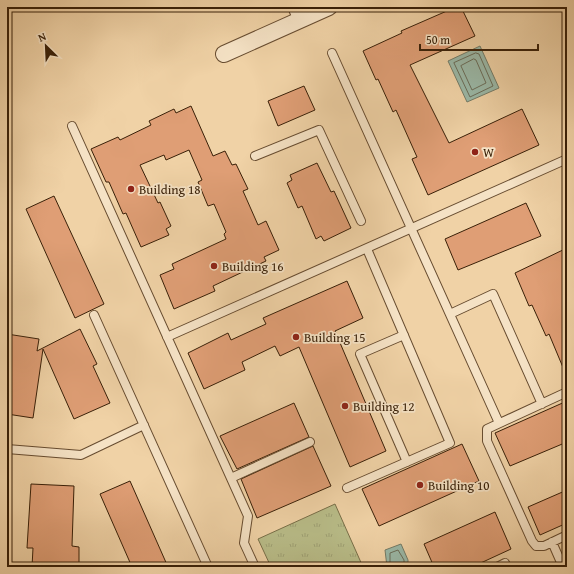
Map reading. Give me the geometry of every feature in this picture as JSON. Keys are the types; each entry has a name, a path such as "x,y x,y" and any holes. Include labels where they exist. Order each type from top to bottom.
{"street":[{"path":"224,54 295,14 329,7"}],"lane":[{"path":"332,53 499,422"},
{"path":"72,126 248,516 244,543 255,567"},
{"path":"256,156 319,130 361,222"},
{"path":"167,337 367,249 567,158"},
{"path":"347,488 450,443 367,249"},
{"path":"450,314 493,294 542,404"},
{"path":"94,315 208,567"},
{"path":"404,336 360,354 407,462"},
{"path":"567,392 499,422 487,429 487,442 532,541 536,546 544,546 567,535"},
{"path":"7,449 81,455 144,425"},
{"path":"231,478 310,442"},
{"path":"552,542 563,567"},
{"path":"497,567 505,563 507,567"}],"path":[{"path":"7,100 11,7"}],"green space":[{"path":"335,504 363,567 271,567 258,539"}],"water":[{"path":"480,46 499,88 467,102 448,61"},
{"path":"401,544 408,560 408,567 387,567 385,550"}],"building":[{"path":"456,7 461,7 475,36 410,65 449,143 522,109 539,145 428,195 412,159 417,157 396,110 393,112 363,51 402,33 401,31"},
{"path":"304,86 315,110 278,126 268,101"},
{"path":"191,106 213,156 225,151 232,165 236,164 248,189 243,191 258,225 266,221 279,250 264,257 266,261 213,286 215,291 174,309 160,275 174,269 172,264 226,239 224,234 226,232 214,204 208,206 198,182 202,180 189,150 166,160 164,155 140,165 171,226 166,229 169,235 141,247 126,213 123,214 109,182 106,182 91,149 118,137 120,140 151,125 149,121 174,109 176,113"},
{"path":"317,163 331,192 334,191 351,228 324,241 321,236 316,239 302,206 298,208 287,183 292,180 290,175"},
{"path":"54,196 104,304 75,318 26,209"},
{"path":"526,203 541,236 458,270 445,239"},
{"path":"567,248 567,377 549,334 546,336 532,305 529,306 515,273"},
{"path":"347,281 363,318 335,331 386,451 350,467 299,347 280,356 275,346 242,362 245,370 204,389 188,353 228,333 231,340 266,324 263,318"},
{"path":"80,329 97,364 93,366 110,403 74,419 43,349 33,418 7,414 7,334 39,339 37,351"},
{"path":"567,401 567,442 510,466 495,433"},
{"path":"294,403 309,437 237,469 220,436"},
{"name":"Building 10","path":"462,444 479,481 379,526 362,489"},
{"path":"313,446 331,486 257,518 241,479"},
{"path":"130,481 168,567 132,567 100,494"},
{"path":"31,484 74,486 72,546 79,547 79,567 32,567 33,548 27,548"},
{"path":"567,490 567,523 540,535 528,507"},
{"path":"495,512 511,549 472,567 434,567 424,544"}],"place":[{"name":"W","path":"475,152"},
{"name":"Building 18","path":"131,189"},
{"name":"Building 16","path":"214,266"},
{"name":"Building 15","path":"296,337"},
{"name":"Building 12","path":"345,406"},
{"name":"Building 10","path":"420,485"}]}
